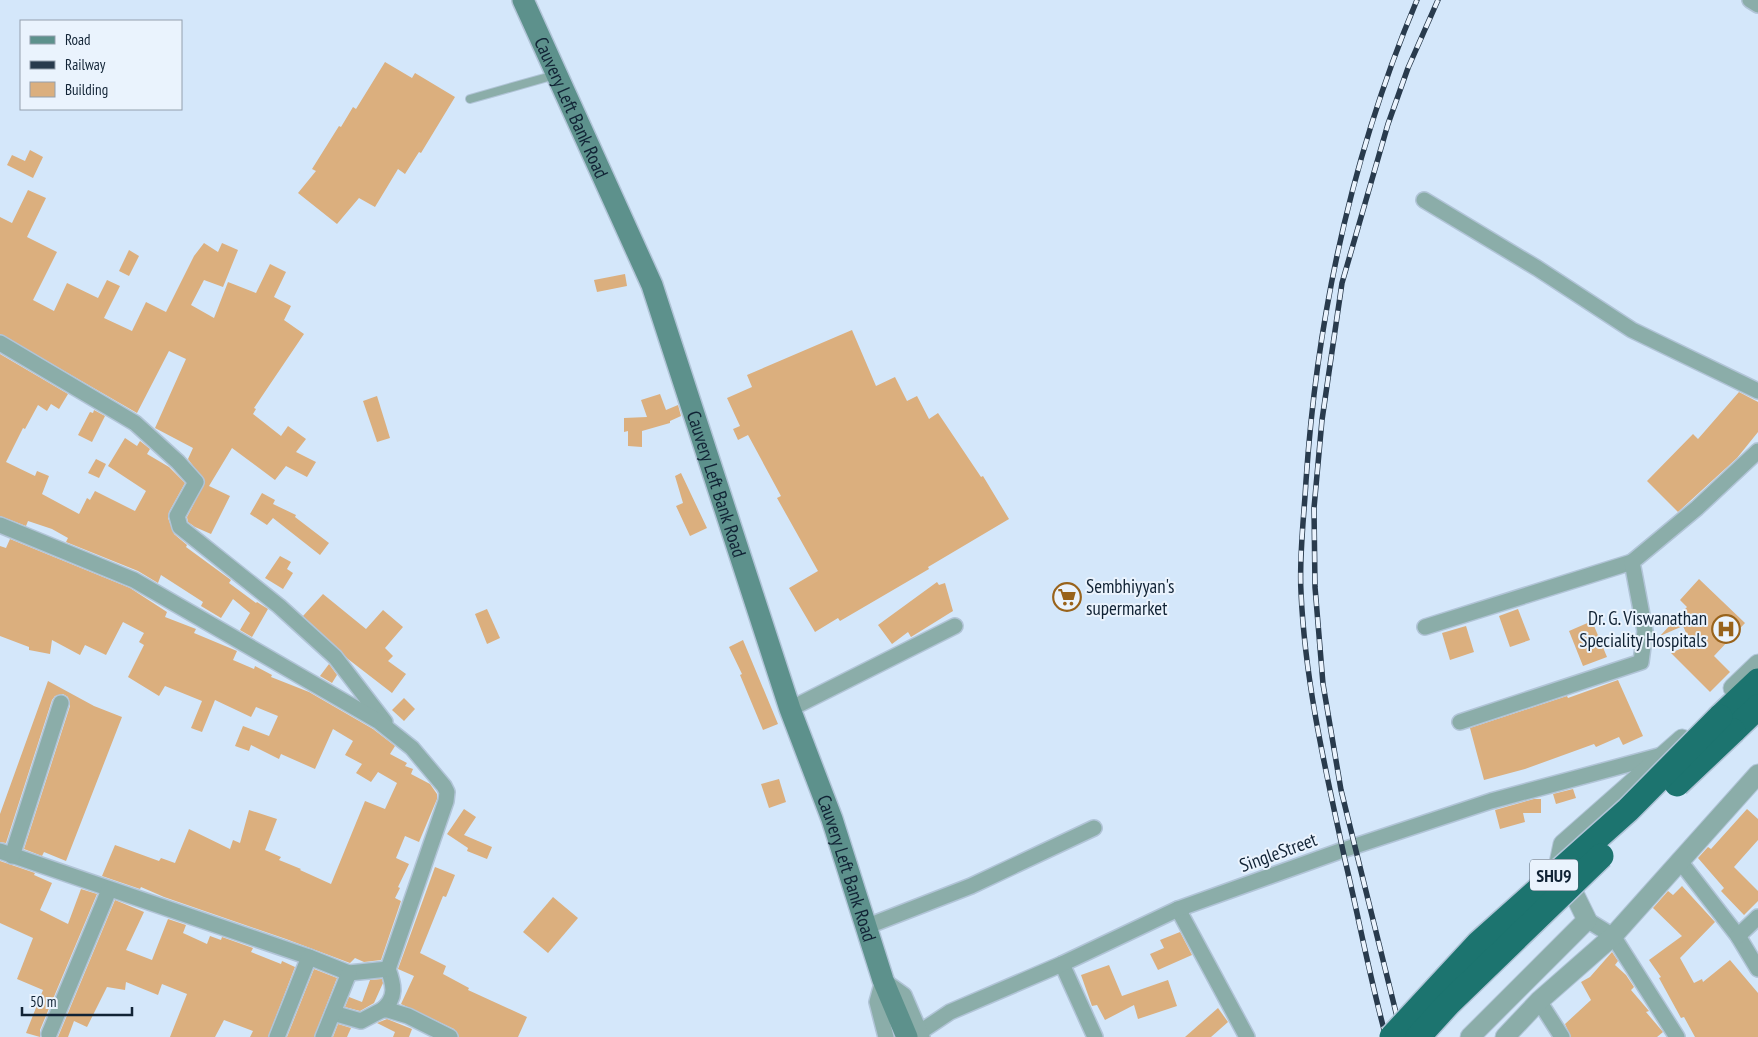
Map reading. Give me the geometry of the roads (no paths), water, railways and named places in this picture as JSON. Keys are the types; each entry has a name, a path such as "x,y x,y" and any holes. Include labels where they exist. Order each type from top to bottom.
{"highway":[{"name":"SHU9","path":"1418,1037 1448,1004 1726,724 1758,681"},
{"name":"SHU9","path":"1392,1037 1479,943 1726,724 1758,707"}],"main road":[{"name":"Cauvery Left Bank Road","path":"523,0 548,78 652,285 790,709 832,819 868,926 883,980 912,1031"}],"street":[{"path":"1750,0 1758,5"},
{"path":"1424,200 1537,268 1632,330 1758,391"},
{"path":"0,343 135,424 178,462 196,482 177,516 180,527 279,606 335,657 394,733"},
{"path":"1425,627 1632,562 1697,508 1758,451"},
{"path":"0,525 134,580 378,721 412,748 444,786 447,795 388,969 394,986 394,992 387,1006 361,1021 333,1013"},
{"path":"1460,722 1641,662 1645,631 1632,562"},
{"path":"790,709 955,626"},
{"path":"1677,1037 1613,936 1587,920 1559,863 1563,844 1667,753 1758,664"},
{"path":"61,703 6,854 309,957 349,973 388,969"},
{"name":"SingleStreet","path":"912,1031 950,1012 1062,964 1178,909 1343,850 1491,801 1667,753"},
{"path":"1505,1037 1539,1001 1613,936 1679,860 1758,774"},
{"path":"868,926 971,886 1094,828"},
{"path":"1679,860 1738,936 1758,968"},
{"path":"49,1034 109,890"},
{"path":"1178,909 1240,1035"},
{"path":"1738,936 1758,917"},
{"path":"1470,1037 1587,920"},
{"path":"277,1037 309,957"},
{"path":"1062,964 1095,1037"},
{"path":"323,1037 349,973"},
{"path":"883,980 877,1002 886,1037"},
{"path":"1539,1001 1562,1037"},
{"path":"382,1010 408,1016 450,1037"}],"lane":[{"path":"470,99 548,78"}],"railway":[{"path":"1386,1037 1345,860 1317,727 1303,626 1301,565 1311,419 1329,296 1357,175 1374,116 1417,0"},
{"path":"1402,1037 1341,790 1323,684 1315,587 1314,508 1322,420 1342,283 1388,124 1408,68 1438,0"}],"place":[{"name":"Sembhiyyan's supermarket","path":"1067,597"},
{"name":"Dr. G. Viswanathan Speciality Hospitals","path":"1726,629"}]}
